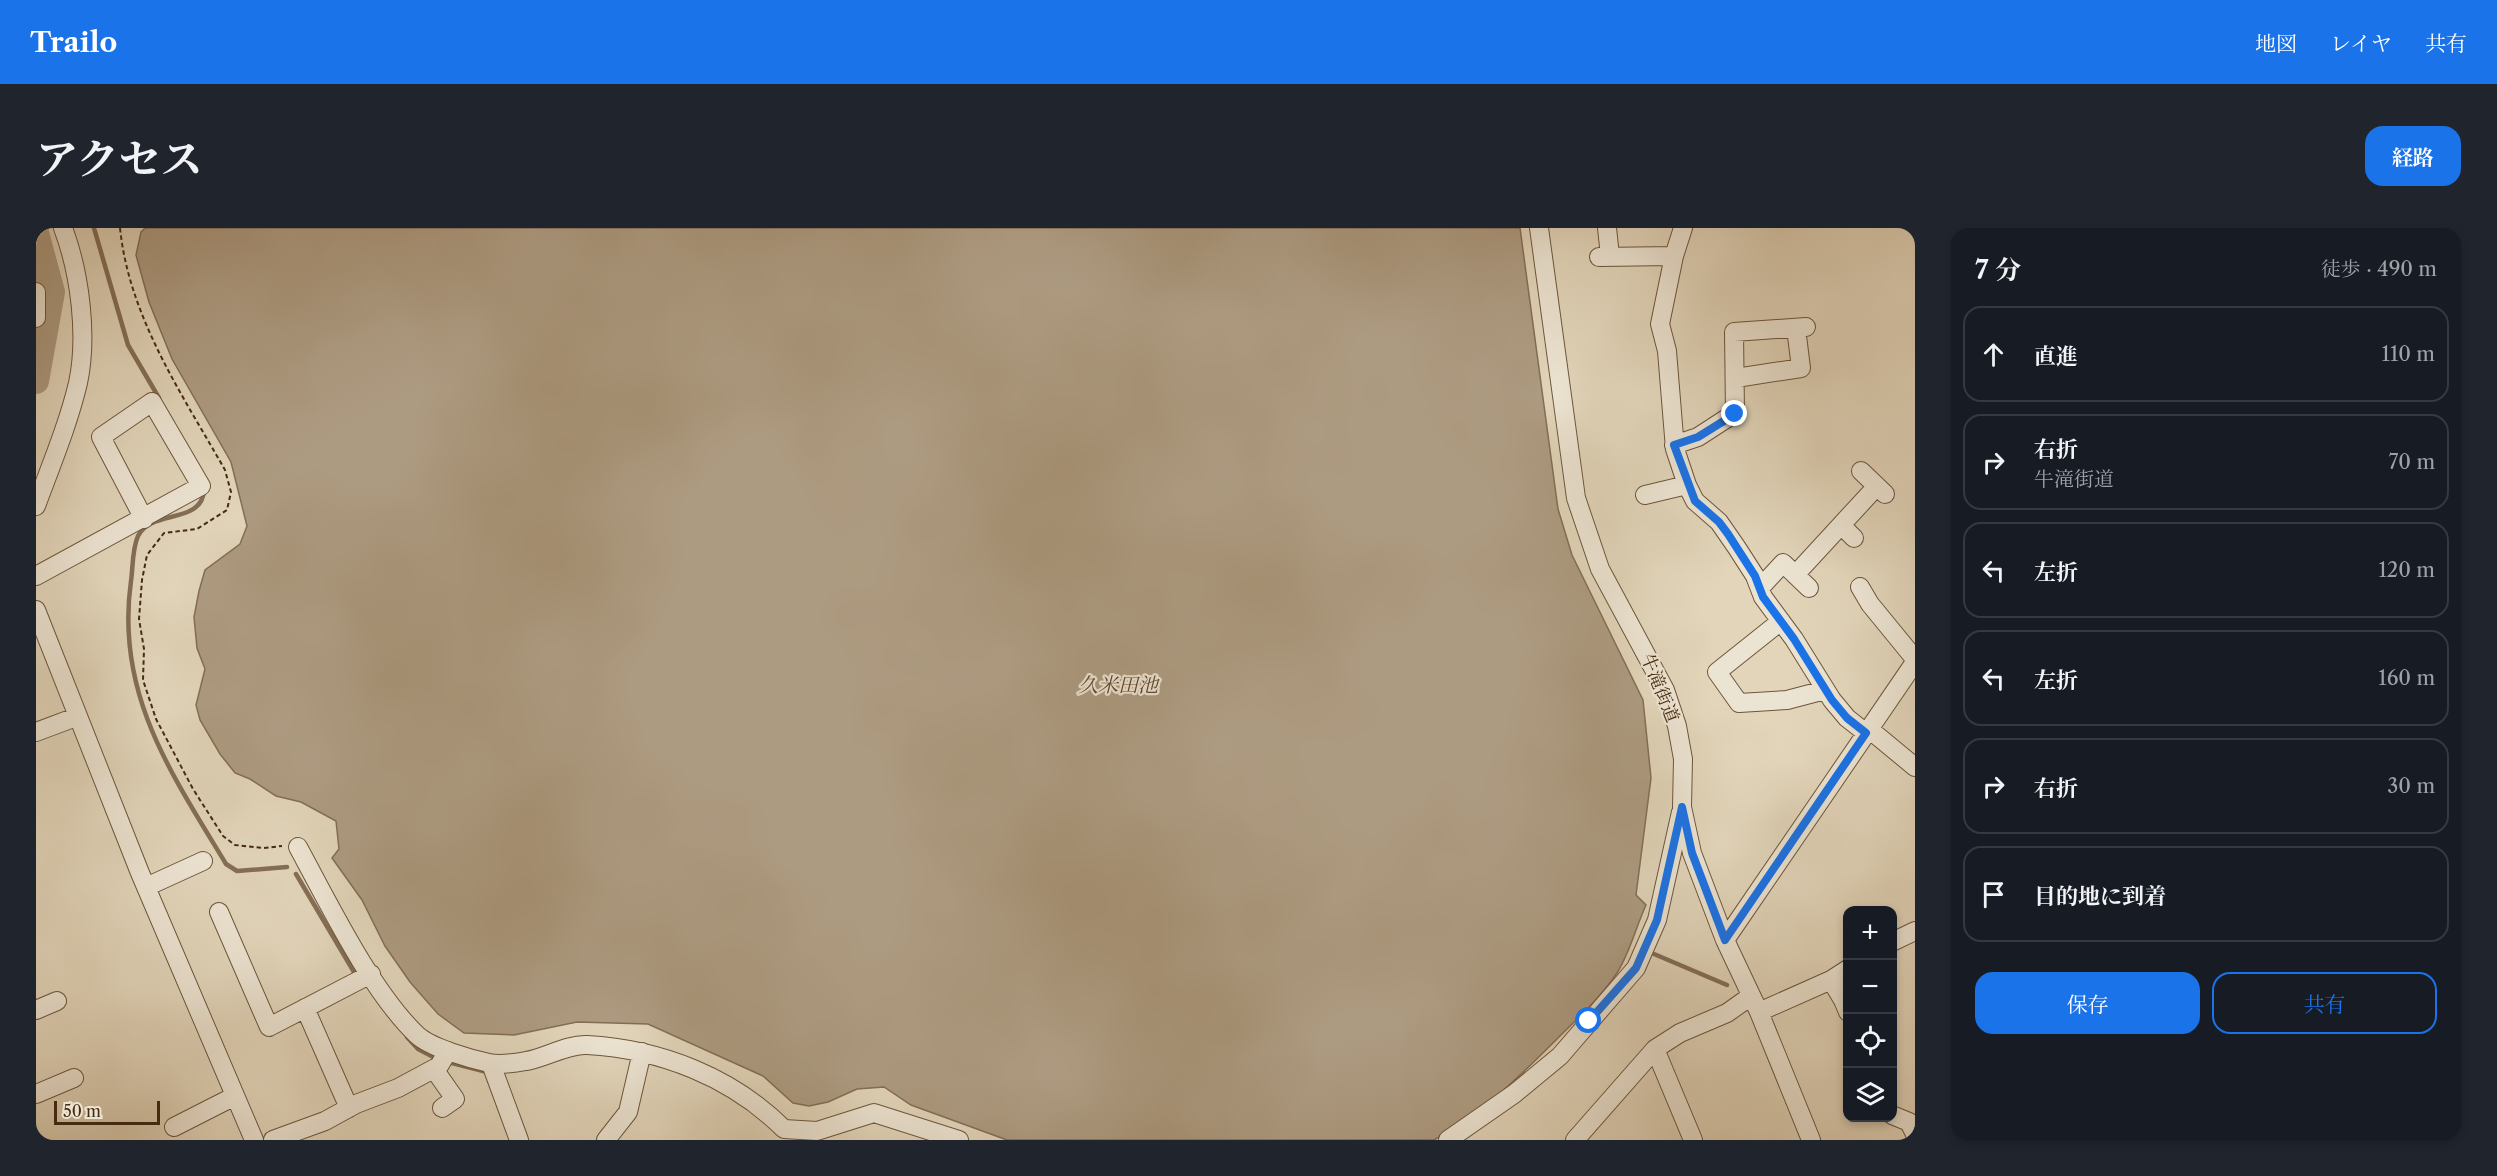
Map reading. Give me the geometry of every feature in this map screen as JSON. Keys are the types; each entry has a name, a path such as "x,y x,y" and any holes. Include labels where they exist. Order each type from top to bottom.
{"street":[{"path":"36,506 65,429 78,381 82,315 75,260 63,228"},
{"name":"牛滝街道","path":"1539,228 1576,498 1600,569 1665,690 1677,726 1683,759 1682,807 1692,853 1725,940 1755,1004 1811,1140"},
{"path":"1607,228 1604,256 1674,256"},
{"path":"1683,228 1674,256 1660,324 1667,351 1674,445 1687,485 1695,501 1719,522 1728,534 1825,690 1847,718 1915,767"},
{"path":"36,292 36,318"},
{"path":"1674,445 1698,437 1735,414 1734,332 1801,327 1801,368 1736,378"},
{"path":"36,576 144,519 201,486 152,402 101,437 144,519"},
{"path":"1795,575 1840,525 1881,490 1860,471"},
{"path":"1645,495 1687,485"},
{"path":"1840,525 1854,538"},
{"path":"1760,588 1783,563 1809,588"},
{"path":"1725,940 1915,660 1870,604 1860,586"},
{"path":"36,610 76,717 254,1140"},
{"path":"1781,621 1717,672 1739,703 1787,700 1825,690"},
{"path":"36,732 76,717"},
{"path":"1448,1140 1514,1094 1560,1056 1636,968 1657,920 1682,807"},
{"path":"298,847 371,974 419,1037 448,1051 491,1064 525,1062 584,1045 642,1052 685,1065 725,1085 763,1108 783,1134 817,1131 874,1113 959,1140"},
{"path":"146,887 203,861"},
{"path":"219,912 269,1027 371,974"},
{"path":"1897,940 1915,930"},
{"path":"1575,1140 1655,1049 1680,1033 1727,1013 1831,980 1843,972"},
{"path":"1831,980 1843,1003"},
{"path":"36,1010 57,1001"},
{"path":"304,1008 349,1108"},
{"path":"1655,1049 1693,1140"},
{"path":"273,1140 325,1121 349,1108 398,1088 439,1066 448,1051"},
{"path":"606,1140 628,1112 642,1052"},
{"path":"491,1064 519,1140"},
{"path":"434,1069 455,1099 442,1108"},
{"path":"36,1094 74,1078"},
{"path":"172,1135 235,1096"},
{"path":"1897,1118 1909,1122 1915,1134"}],"path":[{"path":"120,228 122,247 135,297 152,339 225,470 231,492 228,510 197,529 164,533 147,555 139,619 144,649 143,680 156,719 193,789 223,836 235,845 298,847"}],"water":[{"name":"久米田池","path":"145,228 1520,228 1558,509 1572,555 1643,700 1651,778 1636,895 1646,905 1622,965 1597,999 1514,1081 1469,1118 1434,1140 1007,1140 911,1105 884,1087 857,1089 828,1102 809,1106 793,1103 763,1076 648,1024 577,1022 514,1035 464,1033 438,1014 410,982 385,946 362,900 332,858 339,849 336,821 301,802 276,796 250,779 235,773 220,754 200,720 196,705 205,669 197,648 194,617 199,591 205,570 240,544 247,526 231,462 172,359 149,302 136,255 141,232"}],"waterway":[{"path":"94,228 128,345 159,398"},
{"path":"36,233 52,292 36,381"},
{"path":"204,490 201,501 195,508 186,513 154,522 144,528 138,536 134,553 128,622 131,660 152,730 186,797 226,864 237,871 287,867"},
{"path":"296,874 354,972"},
{"path":"1654,954 1727,985"},
{"path":"407,1037 418,1049 439,1060"},
{"path":"448,1062 487,1072"}],"route":[{"path":"1589,1021 1636,968 1657,920 1682,807 1692,853 1725,940 1866,733 1847,718 1819,682 1808,660 1763,597 1755,576 1737,548 1719,522 1695,501 1687,485 1674,445 1698,437 1735,414"}]}
